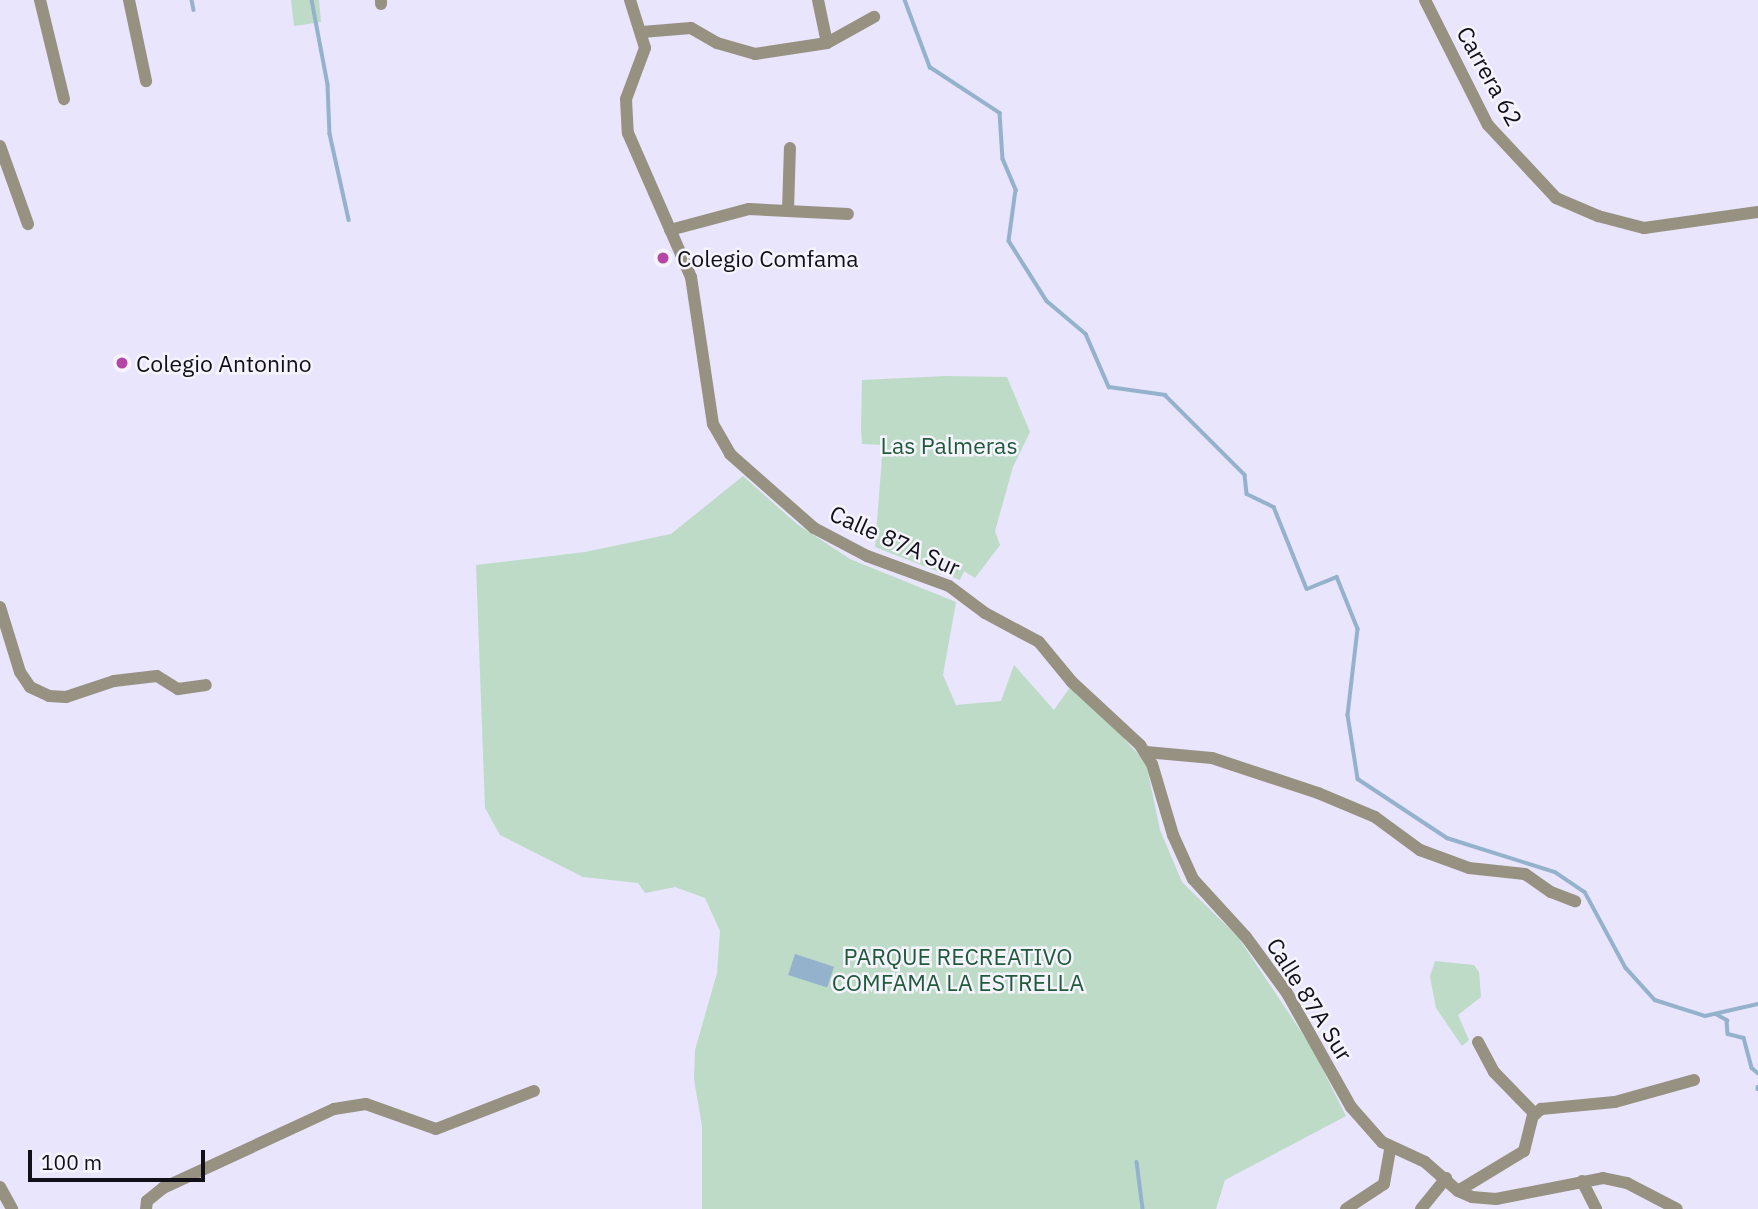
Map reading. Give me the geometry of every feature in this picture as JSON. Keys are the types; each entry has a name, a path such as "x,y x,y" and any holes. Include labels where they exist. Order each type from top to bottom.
{"street":[{"path":"40,0 64,99"},
{"path":"129,0 146,81"},
{"name":"Calle 87A Sur","path":"630,0 642,32 643,62 624,113 634,155 691,277 713,424 730,454 814,528 867,556 948,586 985,613 1038,642 1072,682 1146,752 1172,835 1193,878 1267,965 1307,1026 1356,1114 1390,1149 1425,1163 1446,1178 1458,1191"},
{"path":"818,0 827,43"},
{"name":"Carrera 62","path":"1425,0 1488,125 1556,198 1598,216 1644,228 1758,212"},
{"path":"642,32 691,28 717,43 755,54 827,43 874,17"},
{"path":"0,146 28,225"},
{"path":"788,210 790,148"},
{"path":"670,230 734,211 788,210 848,214"},
{"path":"0,607 20,673 30,687 49,696 66,697 114,681 157,676 178,689 206,685"},
{"path":"1146,752 1212,758 1318,793 1375,817 1420,850 1469,868 1525,874 1551,892 1575,901"},
{"path":"1478,1042 1494,1072 1535,1114"},
{"path":"1535,1114 1565,1105 1615,1102 1694,1080"},
{"path":"146,1209 147,1201 163,1188 334,1109 366,1104 436,1129 534,1091"},
{"path":"1458,1191 1524,1152 1535,1114"},
{"path":"1346,1209 1384,1184 1390,1149"},
{"path":"1421,1209 1446,1178"},
{"path":"1458,1191 1496,1199 1603,1178 1627,1183 1677,1209"},
{"path":"1582,1181 1596,1209"},
{"path":"0,1186 12,1209"}],"green space":[{"path":"291,0 319,0 321,22 294,26"},
{"name":"Las Palmeras","path":"946,376 1007,377 1030,432 1013,467 995,531 1000,545 975,578 964,571 960,580 875,547 883,445 862,444 861,430 862,380"},
{"name":"PARQUE RECREATIVO COMFAMA LA ESTRELLA","path":"743,476 797,524 850,559 956,602 943,675 956,705 1001,701 1014,665 1054,710 1071,686 1111,724 1146,763 1160,830 1182,882 1238,937 1312,1048 1346,1116 1225,1180 1216,1209 702,1209 702,1126 694,1079 695,1050 717,973 720,931 705,898 675,887 645,893 638,883 583,877 500,835 485,808 476,565 585,552 671,534"},
{"path":"1435,961 1474,965 1479,972 1481,997 1458,1015 1469,1040 1462,1046 1436,1008 1430,976"}],"water":[{"path":"795,954 834,967 827,988 788,975"}],"waterway":[{"path":"192,0 194,10"},
{"path":"312,0 328,85 330,134 349,220"},
{"path":"905,0 930,67 1000,113 1003,159 1016,190 1009,241 1047,301 1086,334 1109,387 1165,395 1245,475 1247,494 1274,507 1307,589 1337,577 1358,629 1348,715 1358,779 1447,838 1555,872 1585,892 1626,968 1655,1000 1705,1016 1758,1004"},
{"path":"1716,1014 1727,1020 1728,1034 1744,1038 1752,1068 1758,1073"},
{"path":"1137,1162 1143,1209"}],"place":[{"name":"Colegio Comfama","path":"663,258"},
{"name":"Colegio Antonino","path":"122,363"}]}
